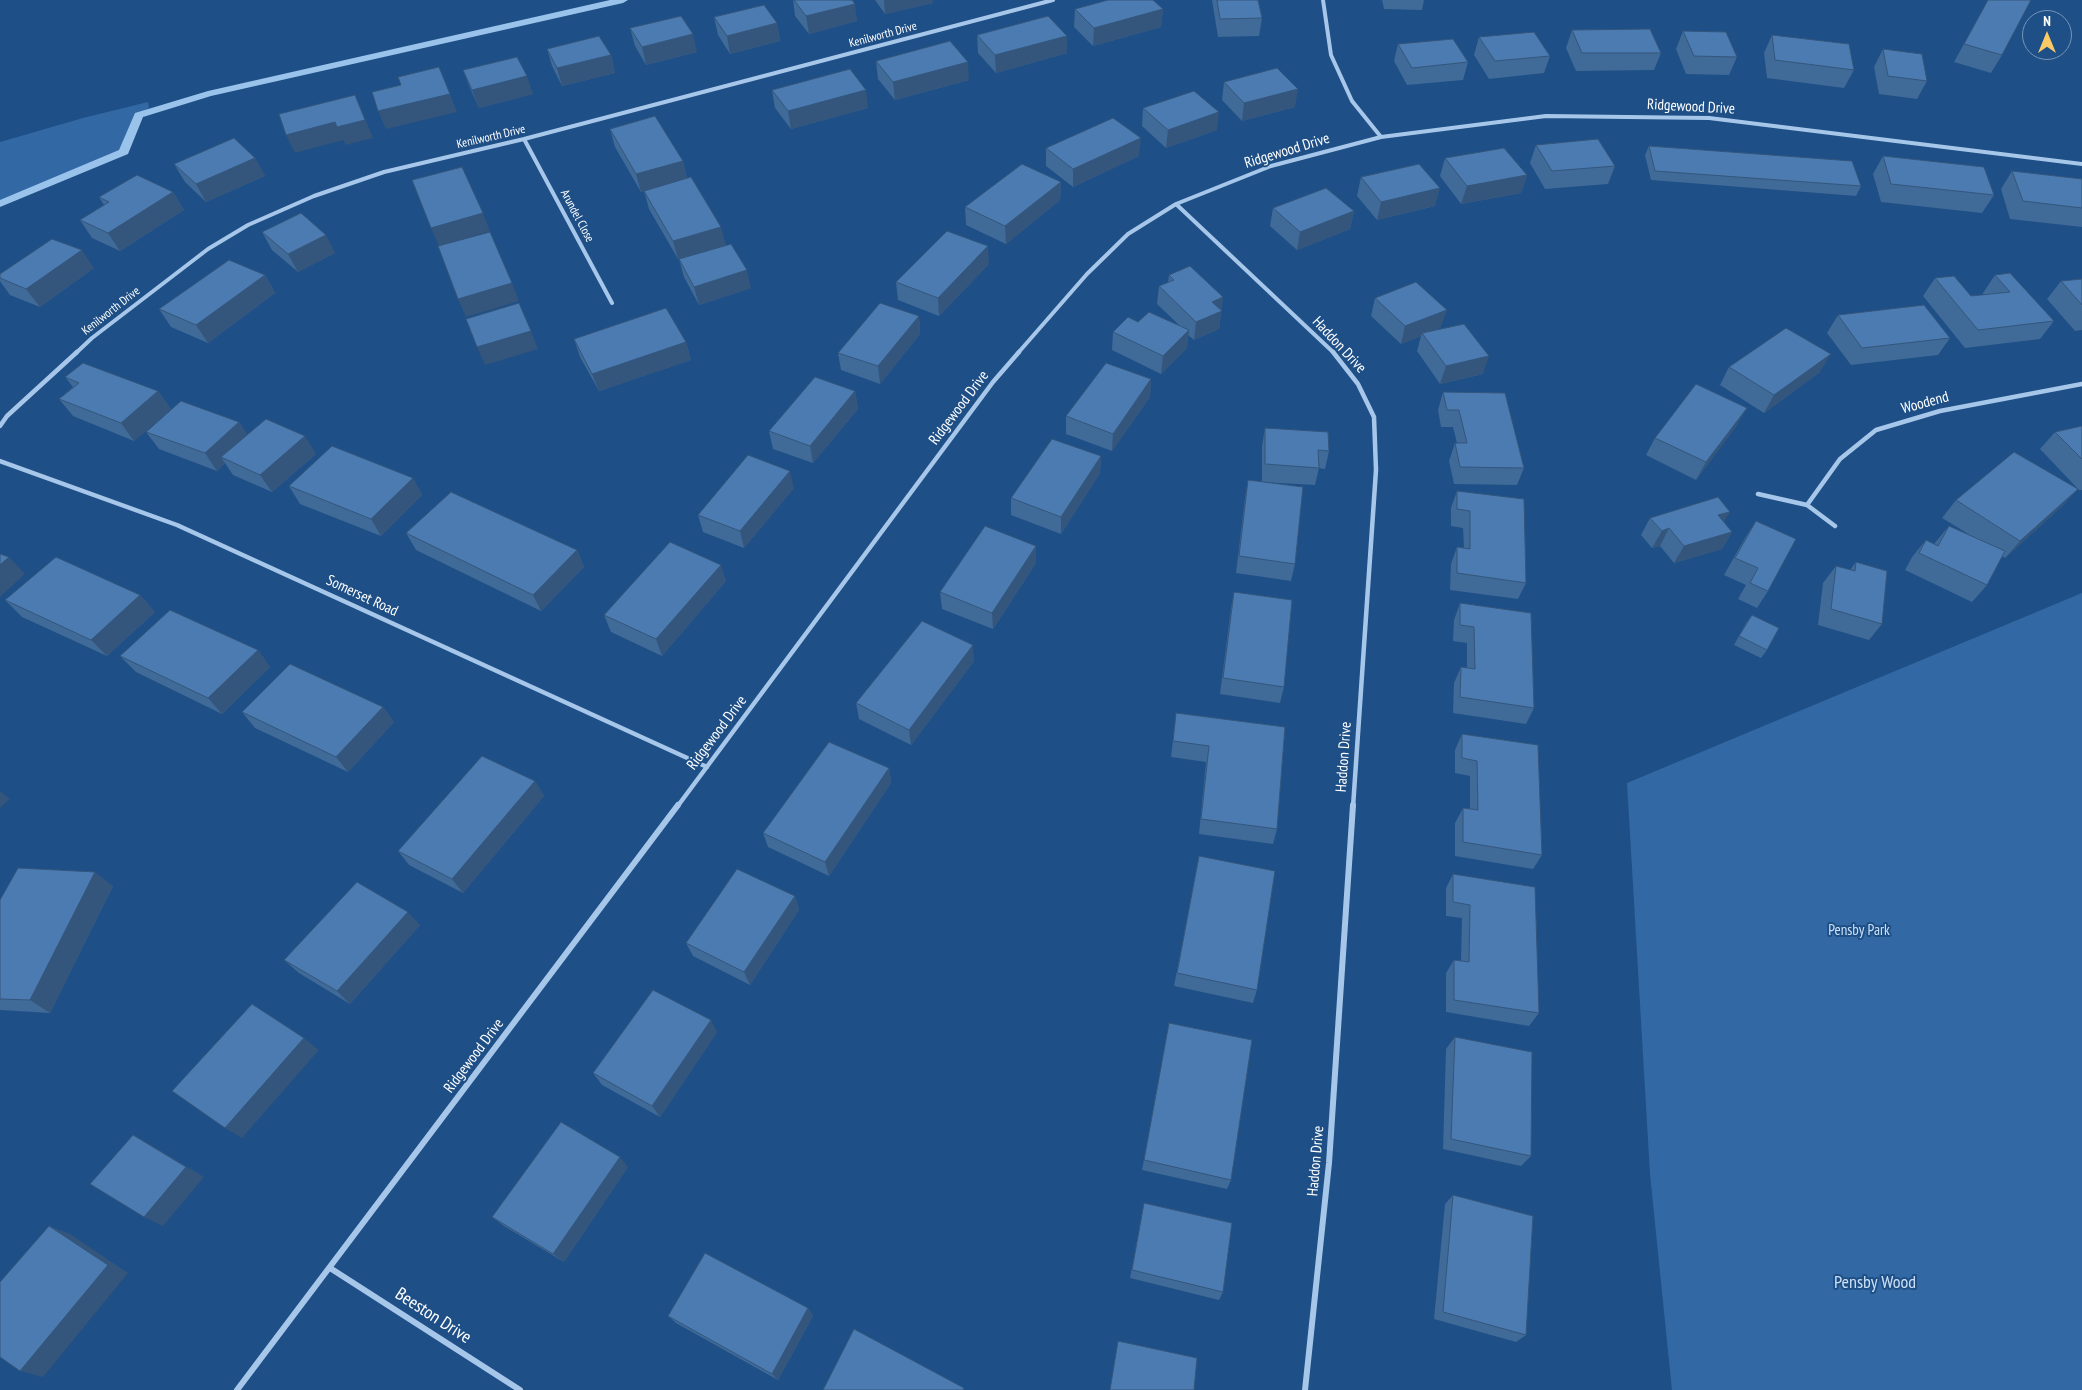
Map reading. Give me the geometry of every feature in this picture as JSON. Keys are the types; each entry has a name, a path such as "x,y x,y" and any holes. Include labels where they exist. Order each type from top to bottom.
{"street":[{"name":"Kenilworth Drive","path":"0,426 7,416 92,338 208,249 248,224 314,196 384,172 524,139 1053,0"},
{"path":"1323,0 1331,55 1352,100 1381,137"},
{"name":"Ridgewood Drive","path":"236,1390 707,767 993,382 1087,274 1128,234 1176,204 1271,166 1381,137 1546,116 1709,118 2082,164"},
{"name":"Arundel Close","path":"524,139 612,303"},
{"name":"Haddon Drive","path":"1176,204 1334,353 1358,384 1374,417 1376,470 1329,1164 1305,1390"},
{"name":"Woodend","path":"1807,505 1840,459 1876,430 1940,410 2082,384"},
{"name":"Somerset Road","path":"0,461 177,525 707,767"},
{"path":"1758,494 1807,505 1835,526"},
{"name":"Beeston Drive","path":"330,1268 520,1390"}],"green space":[{"path":"148,102 149,108 139,115 124,152 0,204 0,142 83,118"},
{"name":"Pensby Park","path":"2082,593 2082,1390 1672,1390 1650,1174 1627,783"}],"building":[{"path":"794,0 852,0 855,4 806,16"},
{"path":"1108,0 1153,0 1163,9 1094,28 1075,9"},
{"path":"1217,0 1258,0 1262,18 1220,19"},
{"path":"1988,0 2031,0 2026,10 2022,10 2022,17 2002,55 1964,44"},
{"path":"764,5 777,23 727,36 714,17"},
{"path":"681,16 693,34 642,47 630,28"},
{"path":"1048,16 1067,36 995,55 977,35"},
{"path":"1650,29 1661,53 1582,53 1572,30"},
{"path":"1683,31 1726,32 1737,57 1694,56"},
{"path":"1534,32 1550,56 1495,61 1479,37"},
{"path":"1772,35 1849,44 1854,70 1775,60"},
{"path":"599,36 611,55 557,68 547,49"},
{"path":"1453,39 1468,62 1412,68 1398,44"},
{"path":"950,41 968,62 893,82 876,61"},
{"path":"1883,49 1922,54 1927,81 1888,76"},
{"path":"517,57 527,76 472,90 463,70"},
{"path":"439,67 450,94 378,111 372,92 401,85 398,77"},
{"path":"1277,68 1298,89 1244,103 1224,82"},
{"path":"850,69 866,90 788,111 772,90"},
{"path":"1194,91 1219,112 1168,130 1143,108"},
{"path":"355,95 365,120 337,127 335,122 286,135 279,114"},
{"path":"655,116 683,161 636,174 610,129"},
{"path":"1113,118 1141,138 1073,169 1046,148"},
{"path":"234,138 255,158 196,184 174,164"},
{"path":"1598,139 1615,166 1552,171 1536,145"},
{"path":"1649,146 1852,161 1861,186 1655,171"},
{"path":"1504,148 1527,175 1467,186 1445,158"},
{"path":"1883,156 1984,167 1994,195 1891,184"},
{"path":"1022,164 1061,182 1005,226 965,207"},
{"path":"1419,164 1440,188 1381,202 1361,177"},
{"path":"462,167 483,213 431,228 412,180"},
{"path":"2012,171 2082,179 2082,208 2023,201"},
{"path":"137,175 173,192 108,233 80,220 109,202 99,197"},
{"path":"691,177 721,227 673,241 644,191"},
{"path":"1326,188 1354,211 1300,232 1273,208"},
{"path":"301,213 326,235 288,254 262,232"},
{"path":"947,231 988,246 938,298 896,282"},
{"path":"490,232 512,283 458,299 438,246"},
{"path":"52,239 82,250 26,289 0,278 0,274"},
{"path":"731,244 747,270 694,287 679,259"},
{"path":"229,260 265,275 196,325 159,309"},
{"path":"1190,266 1223,297 1212,302 1222,311 1196,322 1159,286 1174,280 1169,275"},
{"path":"2010,273 2054,321 1978,330 1935,278 1954,276 1971,296 2010,292 1995,275"},
{"path":"2082,279 2082,305 2061,281"},
{"path":"1416,282 1447,310 1405,326 1375,298"},
{"path":"519,303 531,331 477,347 466,319"},
{"path":"880,303 919,316 878,366 838,353"},
{"path":"1924,305 1950,338 1862,348 1838,315"},
{"path":"666,308 686,342 592,374 574,339"},
{"path":"1149,312 1189,330 1163,356 1113,332 1128,317 1138,322"},
{"path":"1464,324 1489,356 1446,366 1422,333"},
{"path":"1786,328 1831,354 1774,395 1729,367"},
{"path":"83,363 158,391 121,423 59,399 79,383 65,377"},
{"path":"1106,363 1151,379 1113,434 1066,416"},
{"path":"815,377 855,391 810,446 769,431"},
{"path":"1696,384 1747,408 1706,462 1655,438"},
{"path":"1443,392 1505,393 1524,468 1460,467 1455,443 1467,443 1459,410 1447,410"},
{"path":"181,401 239,422 205,453 146,432"},
{"path":"266,419 305,436 260,475 221,457"},
{"path":"2082,426 2082,459 2055,432"},
{"path":"1265,428 1328,432 1329,451 1318,450 1319,468 1265,464"},
{"path":"1052,439 1101,456 1061,517 1011,498"},
{"path":"332,446 413,478 371,519 289,486"},
{"path":"2014,452 2078,489 2020,541 1956,500"},
{"path":"748,455 790,471 740,531 698,515"},
{"path":"1248,480 1303,487 1295,564 1239,556"},
{"path":"1457,491 1524,499 1526,583 1457,573 1457,547 1470,549 1470,511 1457,509"},
{"path":"451,492 577,550 533,595 406,533"},
{"path":"1718,497 1730,512 1718,515 1732,532 1684,546 1669,528 1662,531 1650,518"},
{"path":"1756,521 1796,539 1768,591 1750,583 1758,568 1735,558"},
{"path":"985,526 1036,546 992,613 940,592"},
{"path":"1949,526 2005,551 1987,585 1919,553 1926,540 1938,546"},
{"path":"670,542 721,565 656,639 604,615"},
{"path":"0,554 9,557 0,565"},
{"path":"56,557 140,595 91,640 5,600"},
{"path":"1856,562 1887,571 1882,624 1831,609 1836,566 1855,571"},
{"path":"1234,592 1292,600 1284,687 1223,678"},
{"path":"1460,603 1531,613 1534,708 1460,697 1461,667 1475,669 1474,627 1460,625"},
{"path":"170,610 258,650 208,698 120,656"},
{"path":"1752,615 1779,628 1767,650 1739,636"},
{"path":"922,621 973,645 909,730 856,703"},
{"path":"290,664 383,707 336,757 242,712"},
{"path":"1176,713 1285,727 1277,829 1201,819 1209,746 1173,741"},
{"path":"1462,734 1538,745 1542,855 1463,842 1463,808 1478,810 1477,761 1462,758"},
{"path":"829,742 889,768 825,862 763,833"},
{"path":"482,756 535,781 452,879 398,851"},
{"path":"1199,856 1275,871 1257,990 1177,973"},
{"path":"18,868 95,872 30,1000 0,999 0,900"},
{"path":"737,869 795,896 744,972 686,943"},
{"path":"1453,874 1535,887 1539,1013 1454,1000 1454,960 1469,962 1470,905 1453,902"},
{"path":"357,882 408,912 337,991 284,960"},
{"path":"653,990 711,1020 652,1106 593,1073"},
{"path":"252,1004 304,1038 225,1128 172,1091"},
{"path":"1169,1023 1252,1040 1231,1180 1144,1160"},
{"path":"1455,1037 1532,1052 1531,1156 1451,1139"},
{"path":"561,1122 620,1157 553,1254 492,1217"},
{"path":"133,1135 186,1167 144,1217 90,1184"},
{"path":"1453,1195 1533,1216 1526,1335 1443,1312"},
{"path":"1144,1203 1232,1223 1223,1292 1132,1270"},
{"path":"49,1226 108,1265 20,1371 0,1357 0,1282"},
{"path":"705,1253 808,1308 772,1374 668,1316"},
{"path":"854,1329 964,1388 963,1390 823,1390"},
{"path":"1118,1341 1197,1358 1194,1390 1110,1390"}],"waterway":[{"path":"0,204 124,152 139,115 208,94 623,0"}],"park label":[{"name":"Pensby Wood","path":"1875,1283"}]}
